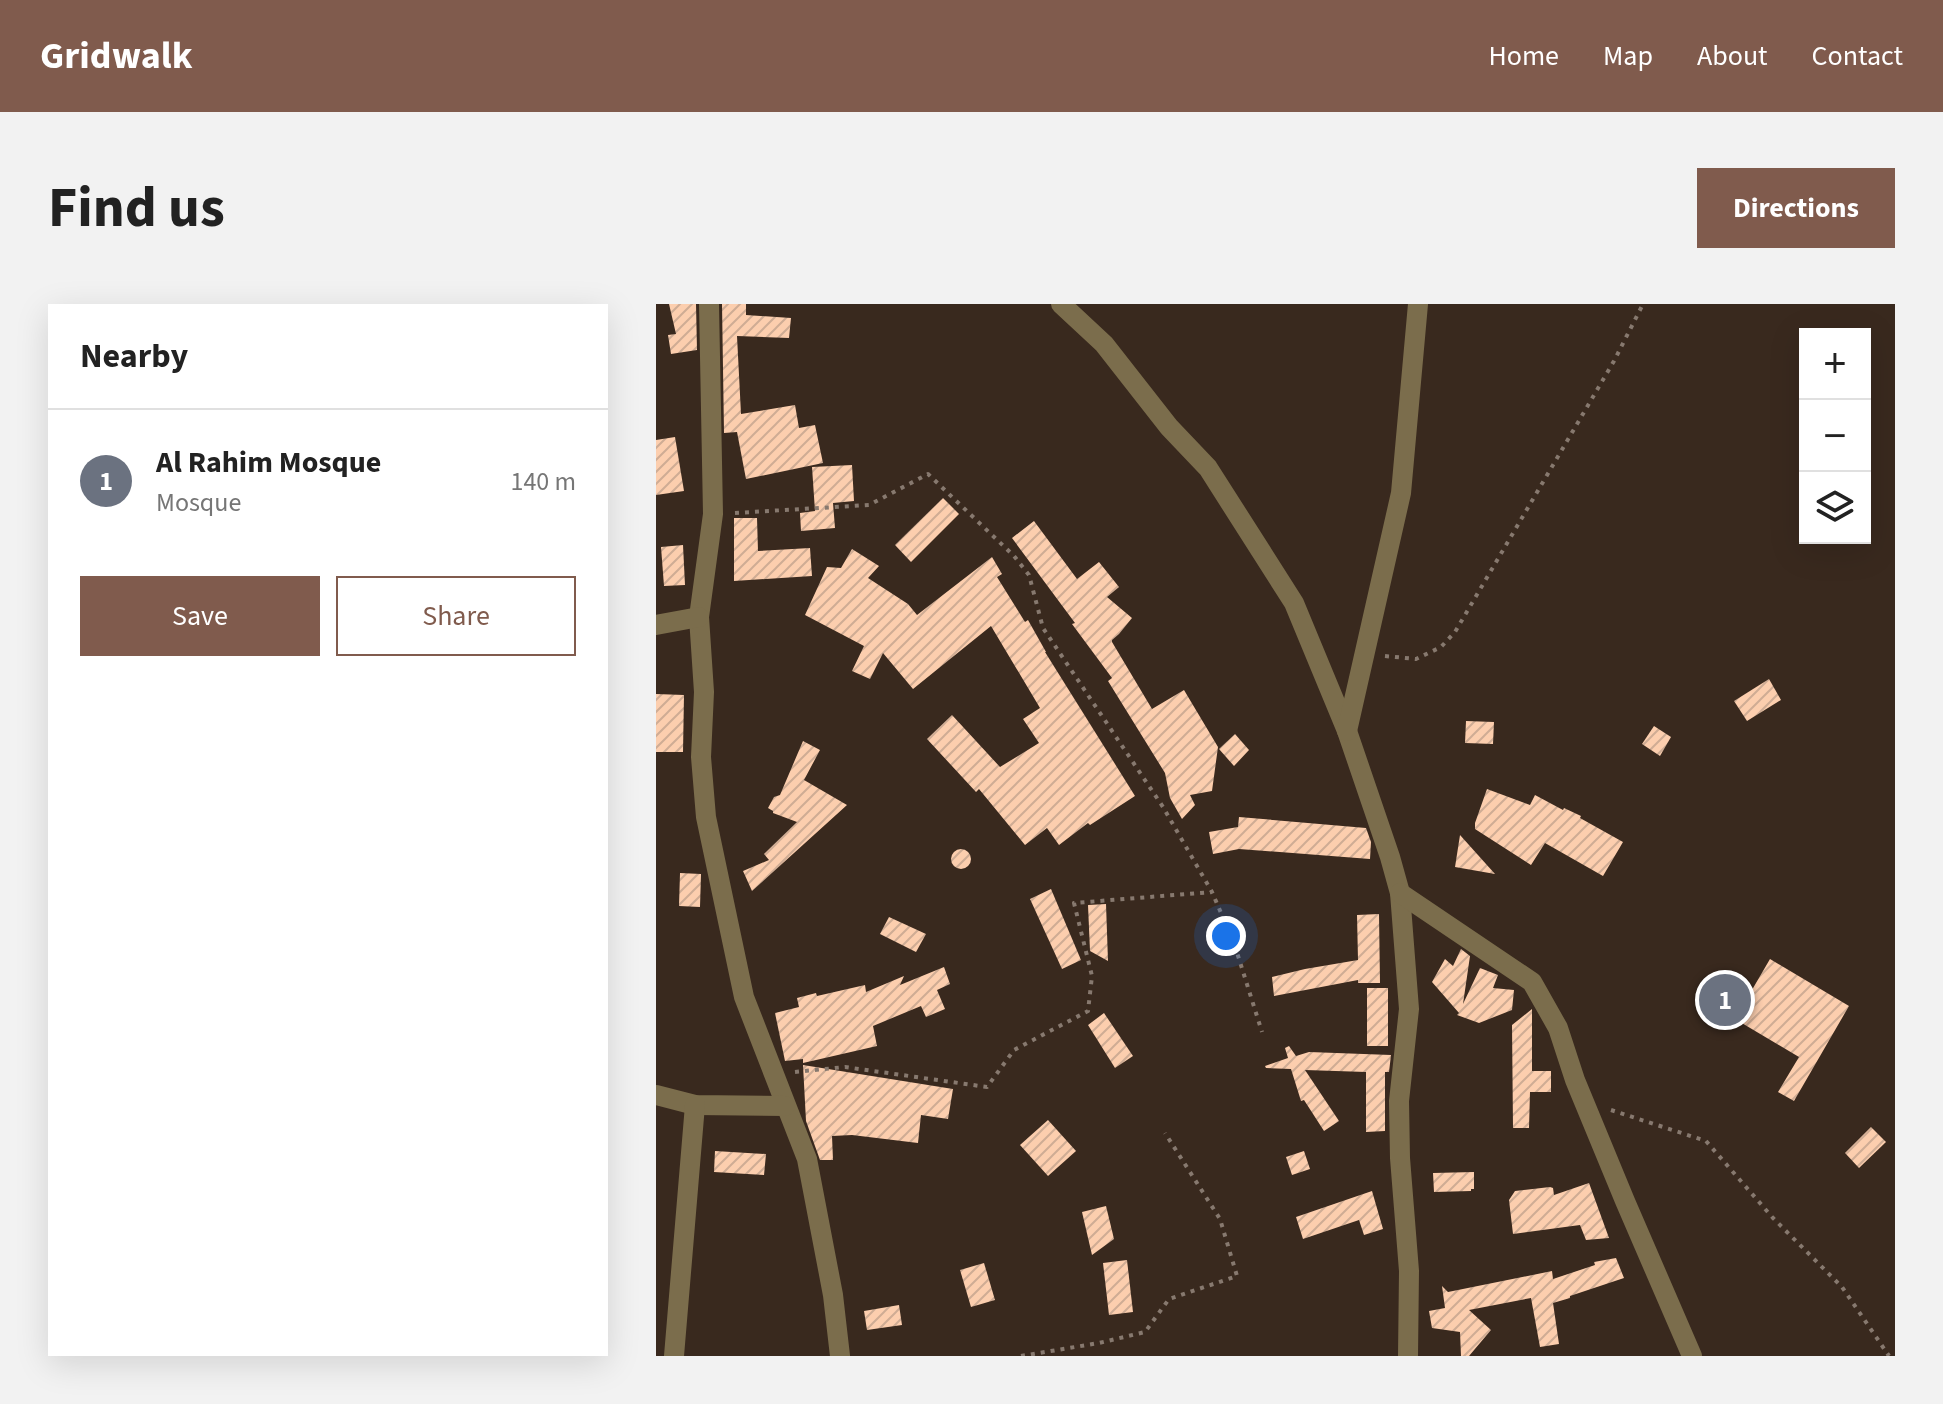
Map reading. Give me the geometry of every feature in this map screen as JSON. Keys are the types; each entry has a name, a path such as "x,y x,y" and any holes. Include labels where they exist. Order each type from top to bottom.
{"street":[{"path":"709,304 713,514 699,617 704,692 701,757 706,817 744,997 807,1159 833,1295 840,1356"},
{"path":"1061,304 1104,344 1169,427 1208,468 1294,603 1347,731 1400,893 1409,1009 1399,1101 1409,1271 1408,1356"},
{"path":"1347,731 1401,493 1418,304"},
{"path":"656,625 699,617"},
{"path":"1400,893 1532,982 1558,1028 1575,1080 1692,1356"},
{"path":"656,1095 695,1105 785,1106"},
{"path":"674,1356 695,1105"}],"path":[{"path":"1365,654 1416,659 1441,647 1455,632 1614,361 1643,304"},
{"path":"713,514 869,505 928,474 1014,556 1029,575 1043,628 1163,807 1212,892 1234,943 1262,1032"},
{"path":"775,1074 845,1067 987,1087 1014,1050 1088,1011 1092,976 1074,903 1212,892"},
{"path":"1609,1109 1706,1141 1773,1218 1842,1287 1889,1356"},
{"path":"1021,1356 1145,1332 1169,1299 1237,1276 1220,1219 1165,1133"}],"building":[{"path":"669,304 696,304 697,350 671,354 668,335 676,334"},
{"path":"722,304 746,304 746,315 791,318 789,338 737,336 741,414 795,405 799,428 815,425 823,463 746,479 737,432 724,433"},
{"path":"675,437 684,491 656,495 656,440"},
{"path":"852,465 854,501 833,503 835,528 801,531 800,513 815,511 812,467"},
{"path":"943,498 959,514 911,562 895,545"},
{"path":"734,518 757,518 758,551 810,548 812,576 734,581"},
{"path":"1034,521 1077,579 1099,562 1119,587 1107,597 1132,618 1112,642 1152,709 1184,690 1218,747 1212,791 1190,795 1195,805 1182,819 1170,798 1165,773 1108,681 1112,678 1012,538"},
{"path":"683,545 685,585 664,586 661,547"},
{"path":"852,549 879,566 868,578 908,604 917,615 992,557 1002,574 997,577 1025,622 1028,620 1135,796 1090,825 1088,823 1059,845 1047,828 1025,845 979,789 976,792 927,739 952,715 1000,767 1039,743 1023,719 1040,708 991,626 913,689 883,653 870,679 852,671 864,646 805,615 827,567 841,568"},
{"path":"1769,679 1781,700 1747,721 1734,701"},
{"path":"656,694 684,695 683,752 656,752"},
{"path":"1466,721 1494,722 1493,744 1465,743"},
{"path":"1654,726 1671,737 1660,756 1642,744"},
{"path":"1235,734 1249,750 1234,766 1219,749"},
{"path":"803,741 820,750 804,780 847,805 752,891 743,871 769,860 764,854 797,822 768,808 774,797 780,795"},
{"path":"1487,789 1530,805 1535,795 1581,816 1623,842 1603,876 1545,843 1531,865 1475,829"},
{"path":"1239,817 1366,828 1371,842 1370,859 1239,849 1213,854 1209,832 1238,827"},
{"path":"1460,835 1495,874 1455,867"},
{"path":"961,849 968,852 971,859 968,866 961,869 954,866 951,859 954,852"},
{"path":"680,873 701,874 700,907 679,906"},
{"path":"1051,889 1081,960 1062,969 1030,899"},
{"path":"1106,904 1108,961 1090,951 1088,905"},
{"path":"1379,914 1380,983 1358,983 1358,980 1274,996 1272,977 1358,960 1357,915"},
{"path":"889,917 926,934 916,952 880,934"},
{"path":"1461,949 1470,956 1463,1004 1480,968 1498,975 1493,988 1514,990 1512,1010 1479,1023 1457,1015 1459,1013 1432,982 1445,959 1453,966"},
{"path":"1770,959 1849,1006 1794,1101 1778,1092 1799,1057 1735,1019"},
{"path":"944,967 950,984 937,990 945,1009 926,1017 921,1006 873,1026 877,1046 803,1063 803,1059 785,1061 775,1013 799,1007 797,998 865,985 866,992 904,976 900,985"},
{"path":"1367,988 1388,988 1388,1046 1367,1046"},
{"path":"1532,1009 1532,1071 1551,1071 1551,1092 1530,1092 1529,1128 1513,1128 1512,1025"},
{"path":"1104,1013 1133,1056 1115,1068 1088,1025"},
{"path":"1289,1046 1296,1056 1309,1052 1391,1055 1389,1072 1385,1072 1385,1131 1366,1132 1366,1072 1305,1070 1339,1121 1324,1131 1304,1100 1301,1101 1291,1069 1265,1066 1288,1058 1285,1048"},
{"path":"803,1065 953,1089 948,1119 921,1115 918,1143 852,1135 832,1136 833,1160 820,1160 806,1121"},
{"path":"1048,1120 1076,1151 1048,1176 1020,1145"},
{"path":"1871,1127 1886,1142 1859,1168 1845,1153"},
{"path":"715,1151 766,1154 764,1175 714,1172"},
{"path":"1304,1151 1310,1169 1292,1175 1286,1157"},
{"path":"1474,1172 1474,1189 1471,1191 1434,1192 1433,1173"},
{"path":"1589,1183 1609,1238 1586,1240 1580,1225 1513,1234 1509,1200 1515,1191 1550,1187 1554,1195"},
{"path":"1372,1191 1383,1229 1364,1235 1359,1220 1303,1239 1296,1217"},
{"path":"1106,1206 1114,1239 1092,1255 1082,1212"},
{"path":"1616,1258 1624,1278 1553,1303 1559,1344 1540,1347 1531,1298 1469,1310 1491,1330 1469,1356 1461,1356 1460,1332 1432,1328 1429,1311 1445,1308 1442,1286 1448,1292 1552,1271 1553,1279 1595,1265 1594,1262"},
{"path":"1127,1260 1133,1312 1109,1315 1103,1263"},
{"path":"984,1263 995,1300 971,1307 960,1270"},
{"path":"899,1305 902,1325 867,1330 864,1311"}],"place":[{"name":"Al Rahim Mosque","path":"1725,1000"}]}
